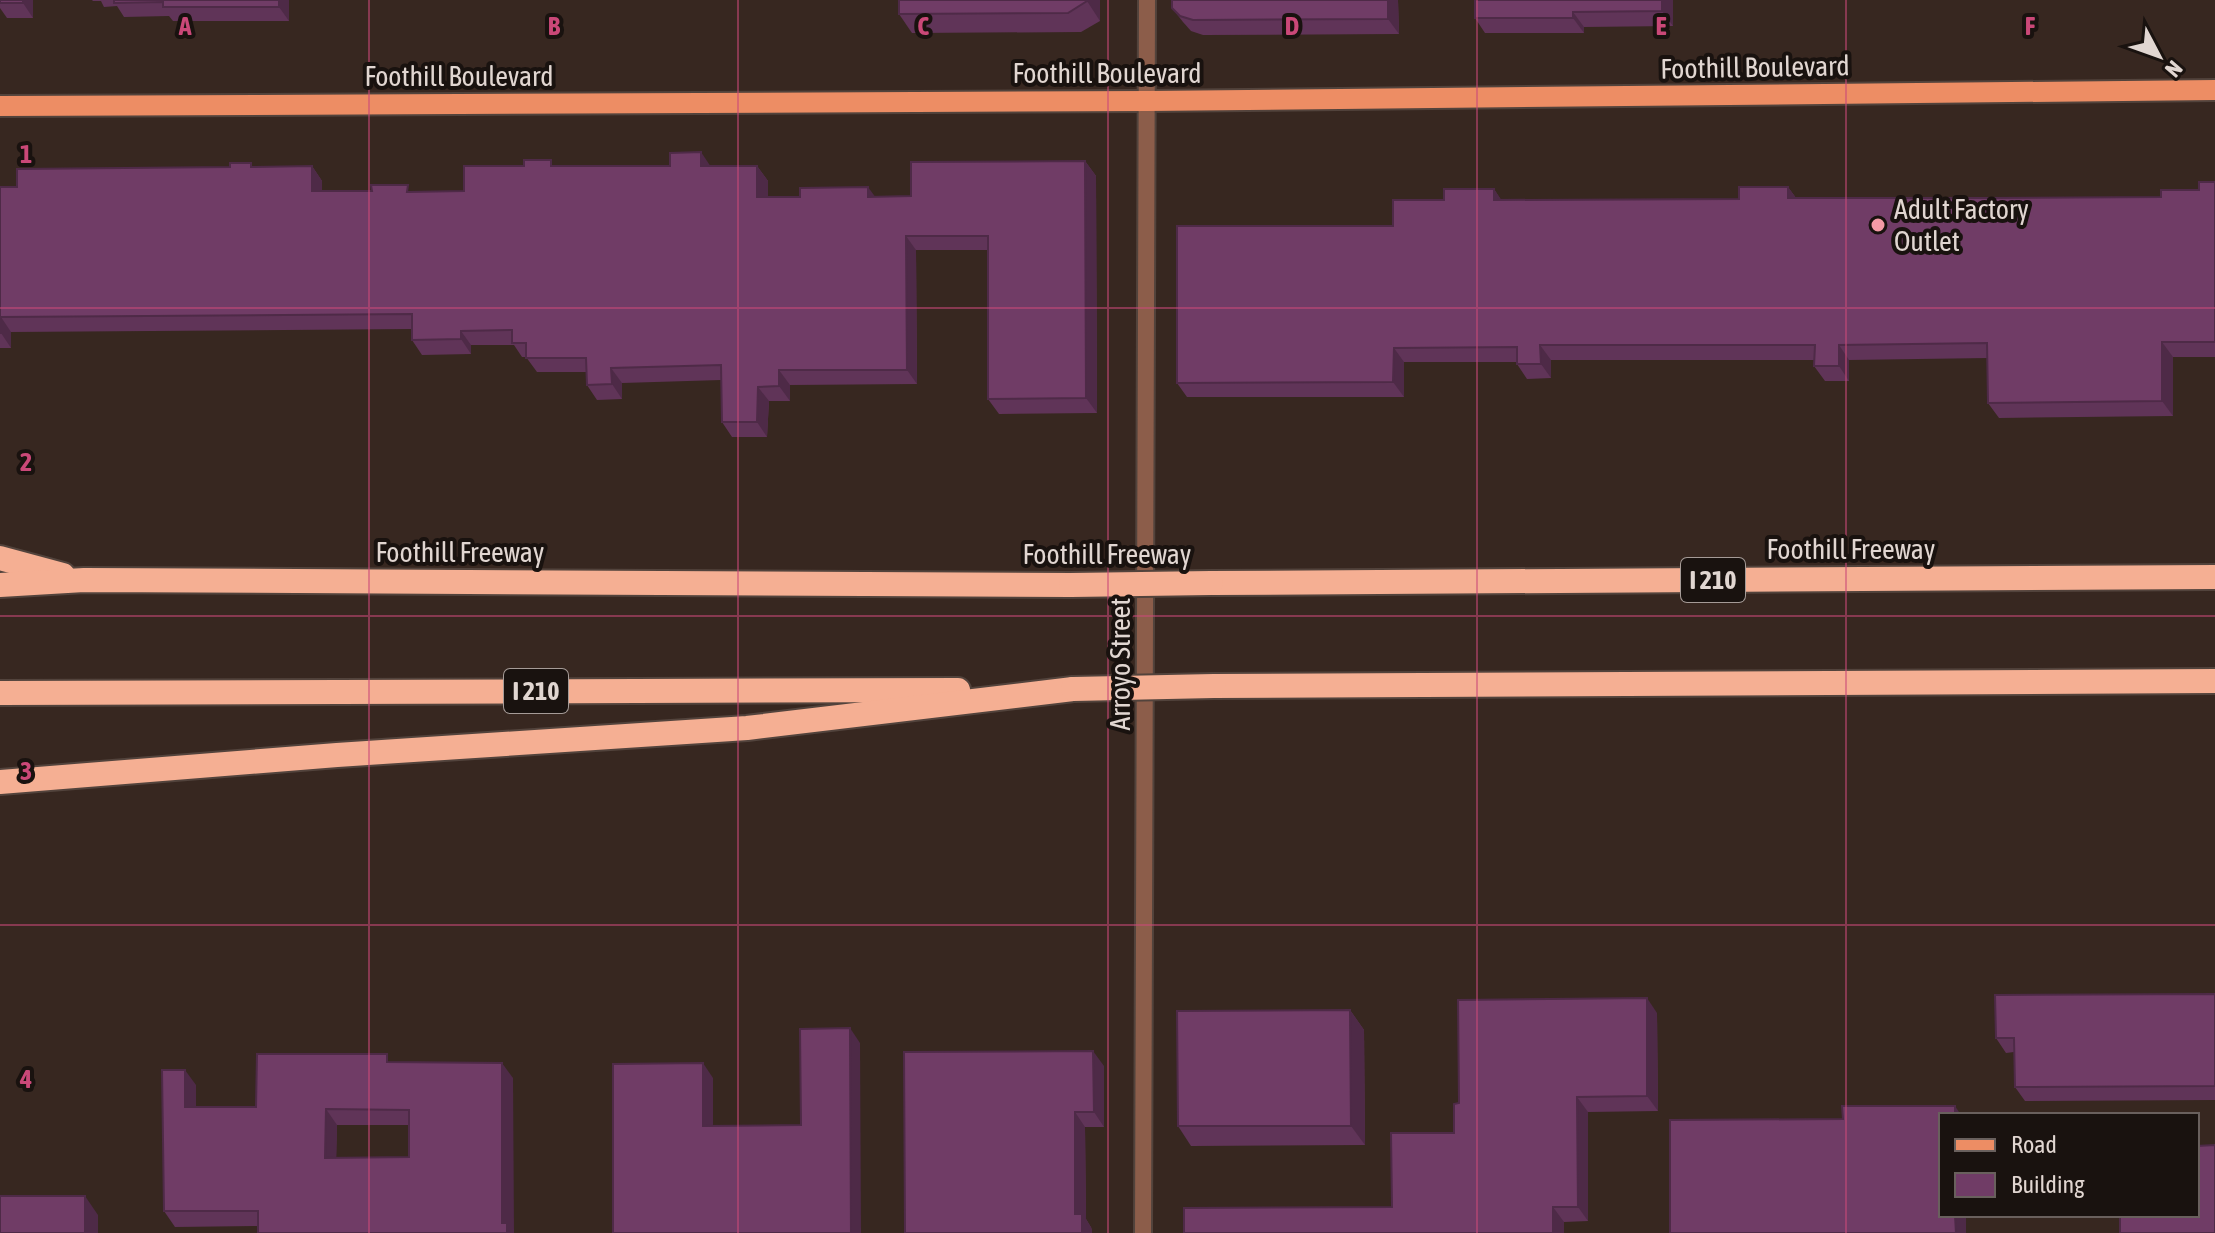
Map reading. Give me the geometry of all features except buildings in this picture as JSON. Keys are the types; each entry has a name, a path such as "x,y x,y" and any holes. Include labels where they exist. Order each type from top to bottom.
{"highway":[{"path":"0,558 84,580"},
{"name":"Foothill Freeway","path":"0,585 84,580 1071,585 2215,577"},
{"name":"I 210","path":"0,693 2215,681"},
{"path":"0,782 337,755 747,728 1073,689"}],"main road":[{"name":"Foothill Boulevard","path":"0,106 1148,101 2215,90"}],"street":[{"name":"Arroyo Street","path":"1143,1233 1147,0"}],"place":[{"name":"Adult Factory Outlet","path":"1878,225"}]}
